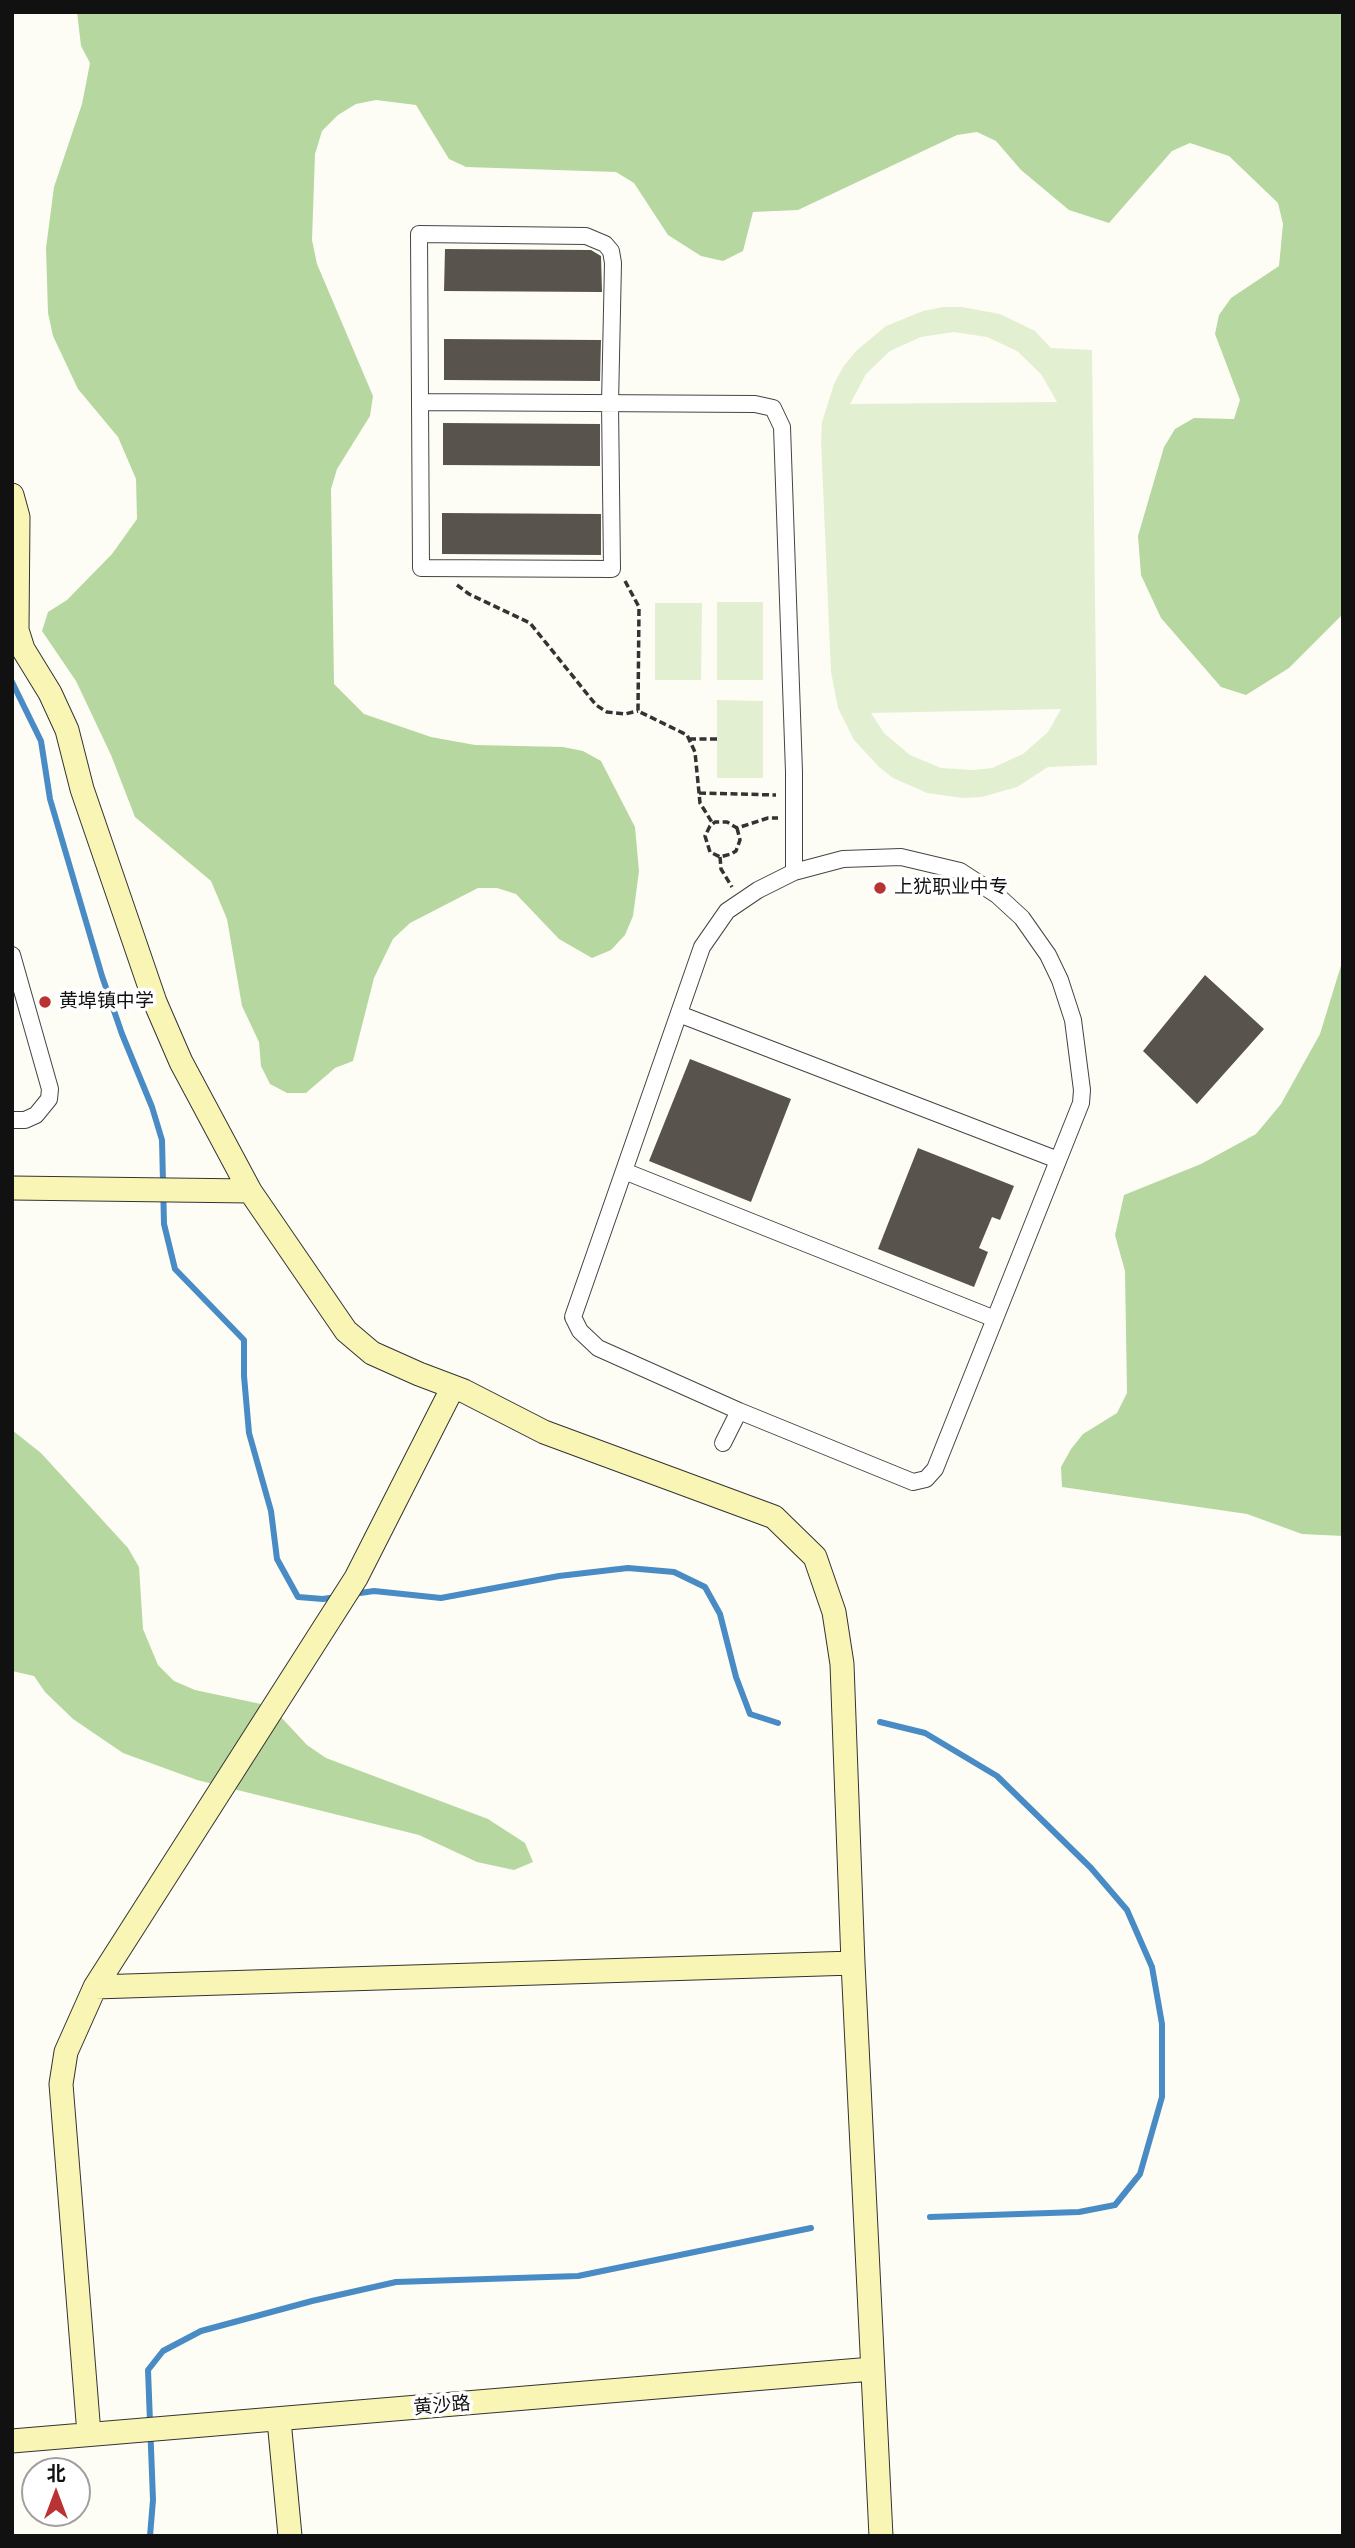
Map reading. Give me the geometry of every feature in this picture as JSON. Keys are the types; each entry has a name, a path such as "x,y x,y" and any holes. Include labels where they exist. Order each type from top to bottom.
{"street":[{"path":"419,234 586,236 605,244 611,251 613,263 610,404 612,569 421,568 421,402 419,234"},
{"path":"421,402 755,404 773,408 782,427 794,772 794,872"},
{"path":"12,495 18,517 17,630 23,649 50,693 67,730 82,789 155,1002 181,1062 250,1191 346,1331 372,1353 453,1387 544,1432 774,1517 815,1557 834,1612 842,1664 853,1964 881,2536"},
{"path":"901,857 960,871 997,895 1022,918 1048,955 1060,980 1073,1020 1082,1090 1081,1103 936,1469 926,1479 913,1482 739,1411 598,1348 580,1331 573,1317 702,947 727,911 758,890 794,872 843,859 901,857"},
{"path":"12,955 50,1089 49,1099 36,1115 24,1120 12,1120"},
{"path":"679,1014 1058,1160"},
{"path":"624,1171 995,1319"},
{"path":"12,1188 250,1191"},
{"path":"89,2434 61,2084 66,2052 95,1987 356,1578 453,1387"},
{"path":"723,1443 739,1411"},
{"path":"95,1987 853,1964"},
{"name":"黄沙路","path":"12,2441 872,2369"},
{"path":"279,2420 290,2536"}],"path":[{"path":"454,580 458,587 469,594 530,623 596,705 607,712 625,714 638,710 687,735 695,752 700,803 713,824"},
{"path":"625,581 639,607 638,710"},
{"path":"689,739 717,740"},
{"path":"699,793 776,795"},
{"path":"737,828 768,818 778,818"},
{"path":"727,822 737,828 740,840 732,854 720,857 710,852 705,841 707,830 713,824 727,822"},
{"path":"720,857 721,869 733,889"}],"green space":[{"path":"77,12 1343,12 1343,614 1289,668 1246,695 1221,687 1161,618 1141,575 1138,536 1164,447 1175,429 1194,418 1234,419 1240,400 1215,334 1219,315 1231,298 1279,266 1283,224 1278,203 1229,156 1190,143 1172,151 1109,223 1069,210 1021,170 996,141 977,132 957,135 798,210 753,212 743,251 723,261 701,256 668,235 634,183 616,172 466,167 449,159 416,105 376,100 356,104 338,115 322,131 315,154 312,240 317,264 373,396 370,416 337,469 331,489 334,684 364,714 431,737 475,745 563,747 583,751 601,761 635,827 639,871 633,916 625,935 611,950 592,958 559,939 516,894 497,888 478,888 410,923 393,939 374,978 353,1061 335,1068 306,1093 287,1093 270,1084 261,1066 259,1042 242,1006 227,919 211,881 135,817 111,755 76,681 42,631 48,612 67,600 112,554 137,519 136,479 118,437 78,389 53,336 48,313 46,248 54,187 82,104 90,63 81,46"},
{"path":"962,307 1000,314 1035,331 1051,348 1092,350 1097,765 1048,767 1017,787 982,797 963,798 927,793 893,778 879,767 854,740 838,708 831,672 822,422 834,384 856,351 886,326 923,311","holes":["954,332 987,337 1017,351 1041,374 1057,402 850,404 866,374 890,351 921,337","1061,709 1048,732 1023,754 992,768 974,770 941,768 910,755 884,733 871,713"]},
{"path":"717,602 763,602 763,680 717,680"},
{"path":"655,603 702,603 701,680 655,680"},
{"path":"717,700 763,701 763,778 717,778"},
{"path":"1343,959 1343,1536 1302,1534 1247,1514 1062,1487 1061,1467 1071,1449 1083,1434 1117,1413 1127,1393 1125,1271 1115,1235 1124,1195 1201,1164 1256,1134 1281,1104 1320,1034"},
{"path":"12,1430 41,1453 128,1548 139,1567 143,1629 158,1665 174,1681 195,1690 261,1704 279,1715 307,1745 326,1758 488,1819 525,1843 533,1862 514,1870 477,1862 419,1835 197,1780 123,1753 73,1719 45,1692 34,1676 12,1671"}],"building":[{"path":"445,249 591,250 601,256 602,292 444,291"},
{"path":"444,339 601,340 600,381 444,380"},
{"path":"443,423 600,424 600,466 443,465"},
{"path":"442,513 601,514 601,555 442,554"},
{"path":"1205,975 1264,1029 1197,1104 1143,1051"},
{"path":"690,1059 791,1099 751,1202 649,1161"},
{"path":"918,1148 1014,1186 1000,1220 992,1217 979,1248 988,1252 974,1287 878,1249"}],"waterway":[{"path":"12,682 41,741 50,799 102,976 162,1140 164,1224 175,1269 244,1340 249,1433 271,1511 277,1559 298,1597 336,1597"},
{"path":"353,1594 374,1591 441,1598 559,1576 628,1568 674,1572 705,1587 720,1614 736,1677 750,1714 778,1723"},
{"path":"880,1722 925,1733 997,1776 1091,1868 1127,1910 1152,1967 1162,2024 1162,2097 1140,2174 1115,2205 1079,2212 930,2217"},
{"path":"150,2536 153,2500 148,2370 163,2351 201,2331 396,2282 578,2276 811,2228"}],"place":[{"name":"上犹职业中专","path":"880,888"},
{"name":"黄埠镇中学","path":"45,1002"}]}
